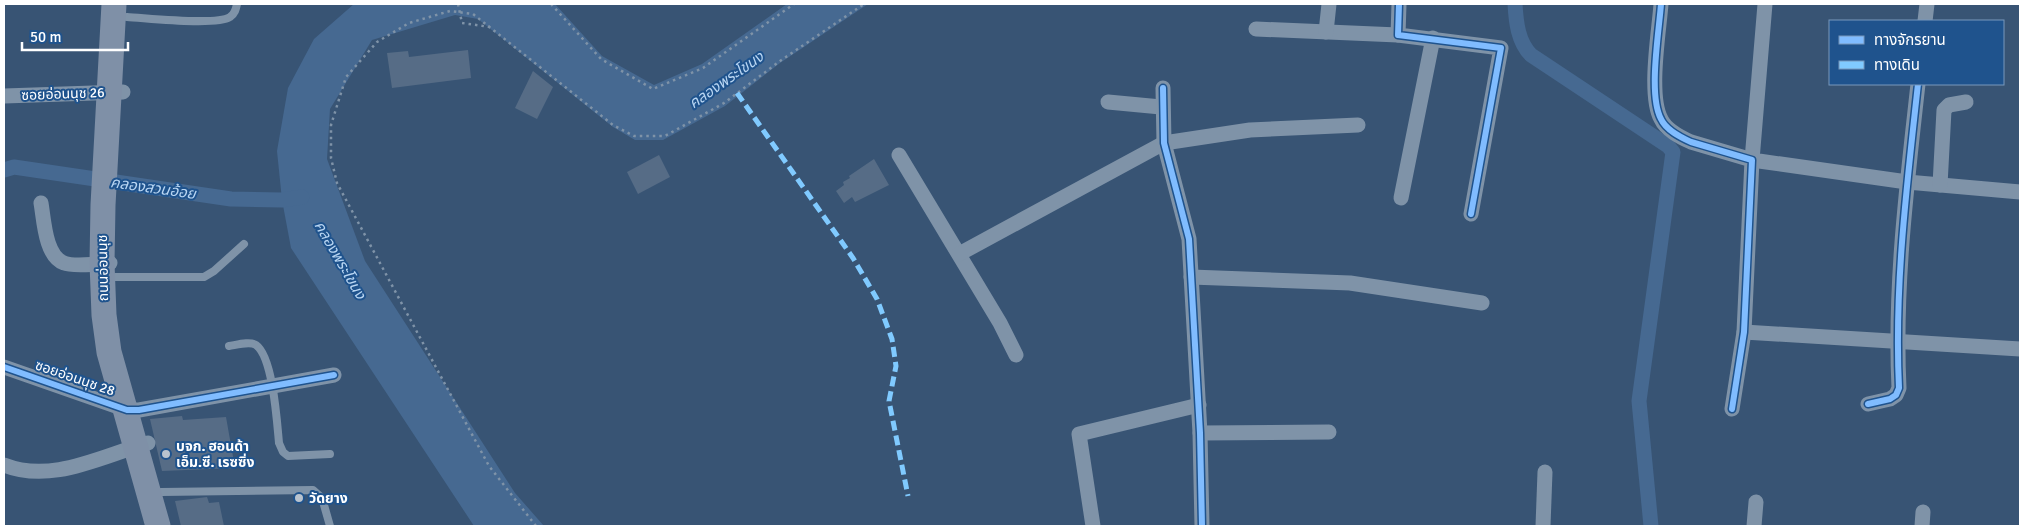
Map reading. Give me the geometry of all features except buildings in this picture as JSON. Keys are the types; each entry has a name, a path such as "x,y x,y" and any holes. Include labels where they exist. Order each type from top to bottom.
{"main road":[{"name":"ถนนอ่อนนุช","path":"123,8 109,205 110,268 121,349 158,526"},
{"name":"ถนนอ่อนนุช","path":"142,445 161,492 170,526"}],"street":[{"path":"1326,32 1329,4"},
{"path":"1398,35 1399,4"},
{"path":"1661,4 1654,98 1662,121 1686,140 1752,160 1907,182 2020,192"},
{"path":"1732,409 1744,332 1752,160 1765,4"},
{"path":"1925,20 1927,4"},
{"path":"1256,29 1398,35 1501,48 1471,214"},
{"path":"1401,198 1433,38"},
{"path":"1868,404 1890,399 1896,395 1899,388 1896,342 1907,182 1918,85"},
{"path":"1163,88 1164,143 1189,239 1199,405 1202,526"},
{"name":"ซอยอ่อนนุช 26","path":"4,96 116,92"},
{"path":"1108,102 1162,107"},
{"path":"1940,185 1944,110 1950,105 1966,102"},
{"path":"959,254 1164,143 1250,130 1358,125"},
{"path":"899,155 1000,323 1016,355"},
{"path":"41,204 50,248 57,259 64,264 110,268"},
{"path":"1191,277 1350,284 1482,302"},
{"path":"1744,332 2020,350"},
{"name":"ซอยอ่อนนุช 28","path":"4,367 133,410"},
{"path":"133,410 334,375"},
{"path":"1093,526 1078,434 1199,405"},
{"path":"1200,433 1329,432"},
{"path":"4,465 39,473 72,467 142,445"},
{"path":"1543,526 1545,472"},
{"path":"1754,526 1756,502"}],"lane":[{"path":"123,8 214,21 229,18 235,12 237,4"},
{"path":"110,268 204,277 214,271 244,244"},
{"path":"230,346 252,343 257,345 268,366 279,443 283,452 288,456 330,454"},
{"path":"161,492 313,490 322,498 330,526"}],"path":[{"path":"458,4 462,23 490,27"},
{"path":"551,4 601,59 653,89 703,68 794,4"},
{"path":"536,526 489,466 337,183 331,158 331,125 346,76 377,42 410,23 450,11 473,14 613,125 634,136 660,138 724,104 780,61 864,4"}],"water":[{"name":"คลองพระโขนง","path":"354,4 555,4 602,56 654,85 702,64 787,4 868,4 780,63 725,106 663,140 635,140 613,127 478,19 455,15 372,40 330,109 327,159 365,261 515,493 544,526 474,526 291,248 282,200 277,151 288,88 314,39"}],"waterway":[{"path":"1515,4 1520,38 1531,55 1668,146 1673,152 1639,401 1651,526"},
{"name":"คลองสวนอ้อย","path":"4,170 14,167 231,199 282,200 302,197"}],"marked path":[{"path":"737,93 853,258 877,299 892,339 896,366 889,401 908,496"}],"cycle path":[{"path":"1399,4 1398,35 1501,48 1471,214"},
{"path":"1661,4 1655,95 1657,108 1663,123 1674,133 1691,142 1752,160 1744,332 1732,409"},
{"path":"1868,404 1890,399 1896,395 1899,388 1898,312 1902,236 1918,85"},
{"path":"1163,88 1164,143 1189,239 1200,433 1202,526"},
{"path":"4,367 127,410 139,410 334,375"}],"place":[{"name":"บจก. ฮอนด้า เอ็ม.ซี. เรซซิ่ง","path":"166,454"},
{"name":"วัดยาง","path":"299,498"}]}
